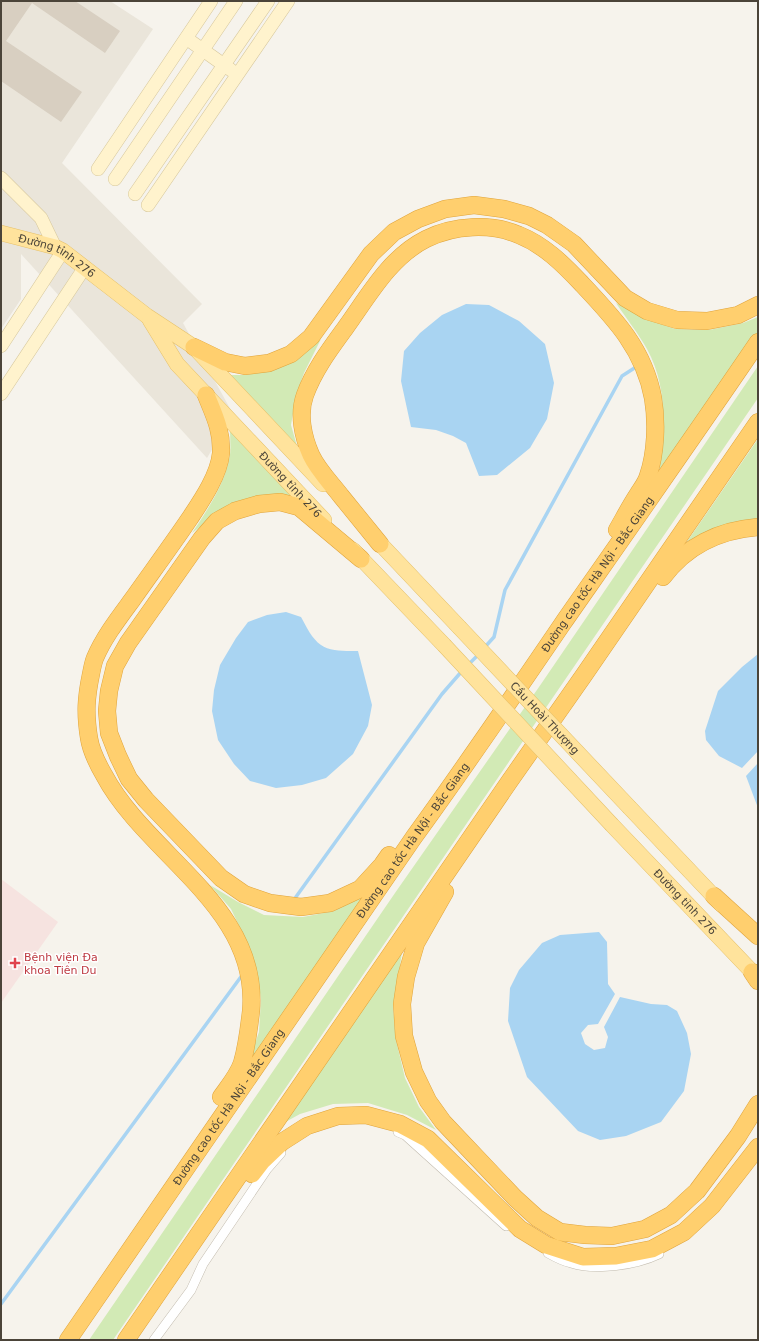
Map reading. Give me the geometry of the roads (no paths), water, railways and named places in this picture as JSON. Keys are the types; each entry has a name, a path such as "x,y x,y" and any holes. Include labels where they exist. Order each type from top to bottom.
{"highway":[{"path":"194,347 225,362 245,366 268,363 291,354 311,337 371,254 394,232 418,219 445,209 474,205 504,209 529,216 547,225 574,244 625,298 648,311 677,320 707,321 738,316 758,305"},
{"path":"380,544 327,479 311,455 301,425 304,397 314,375 327,353 388,269 405,251 427,238 449,231 475,227 498,228 519,235 557,259 609,312 626,333 638,354 647,374 653,399 655,428 653,454 648,477 564,622"},
{"name":"Đường cao tốc Hà Nội - Bắc Giang","path":"68,1340 414,837 467,764 564,622 663,482 758,342"},
{"path":"118,1266 143,1211 226,1090 241,1064 249,1030 252,1000 249,969 238,942 223,915 205,892 131,815 112,790 97,763 89,741 85,713 87,690 94,659 109,632 184,527 212,483 221,454 220,430 206,395"},
{"path":"126,1340 508,782 584,675 758,422"},
{"path":"361,559 299,507 280,502 259,504 235,511 218,521 202,538 132,636 115,666 109,691 107,711 109,733 129,779 146,800 221,878 244,894 270,903 301,907 330,903 360,889 382,865 404,832 467,764"},
{"path":"584,675 625,628 670,567 686,553 701,543 720,534 748,527 758,527"},
{"path":"508,782 416,943 406,977 402,1004 404,1036 414,1072 428,1102 443,1122 537,1218 560,1232 612,1236 645,1229 671,1215 697,1192 738,1136 758,1104"},
{"path":"714,896 758,936"},
{"path":"138,1340 167,1298 199,1232 247,1181 262,1161 282,1142 307,1126 338,1116 366,1115 400,1124 428,1140 520,1229 546,1245 583,1257 616,1256 652,1249 684,1232 712,1206 758,1147"}],"main road":[{"name":"Đường tỉnh 276","path":"1,233 59,249 85,267 147,316 194,347 459,627"},
{"name":"Đường tỉnh 276","path":"147,316 177,364 444,645"},
{"name":"Cầu Hoài Thượng","path":"459,627 714,896"},
{"name":"Cầu Hoài Thượng","path":"444,645 612,825"},
{"name":"Đường tỉnh 276","path":"612,825 756,977"},
{"path":"714,896 758,943"}],"street":[{"path":"98,169 211,1"},
{"path":"114,179 236,1"},
{"path":"135,194 268,1"},
{"path":"148,205 288,1"},
{"path":"186,38 237,74"},
{"path":"1,178 41,218 59,249 1,346"},
{"path":"1,394 85,267"},
{"path":"154,1340 191,1290 203,1264 267,1169 282,1152 313,1131 353,1123 372,1123 405,1135 525,1242 571,1264 601,1267 634,1263 657,1255 682,1241 720,1207 758,1158"}],"water":[{"path":"466,304 489,305 519,321 545,344 554,383 547,419 530,448 497,475 479,476 466,443 453,436 436,430 411,427 401,381 404,351 420,333 442,315"},
{"path":"286,612 301,617 312,636 325,647 339,651 358,651 372,705 368,726 353,754 326,778 302,785 276,788 250,781 234,764 218,740 212,711 214,690 220,665 236,638 248,622 267,615"},
{"path":"758,654 758,751 742,768 719,756 706,740 705,731 718,691 742,667"},
{"path":"758,763 758,808 746,776"},
{"path":"599,932 607,942 608,984 615,994 598,1024 588,1025 581,1033 585,1044 594,1050 605,1048 608,1037 604,1027 620,997 651,1004 667,1005 677,1011 687,1033 691,1054 684,1091 661,1122 626,1136 600,1140 578,1131 527,1077 508,1021 510,988 519,970 542,943 560,935"}],"waterway":[{"path":"484,648 494,637 505,590 622,376 636,367"},
{"path":"468,665 479,654"},
{"path":"293,901 442,694 462,671"},
{"path":"1,1304 243,974"}],"place":[{"name":"Bệnh viện Đa khoa Tiên Du","path":"15,963"}]}
